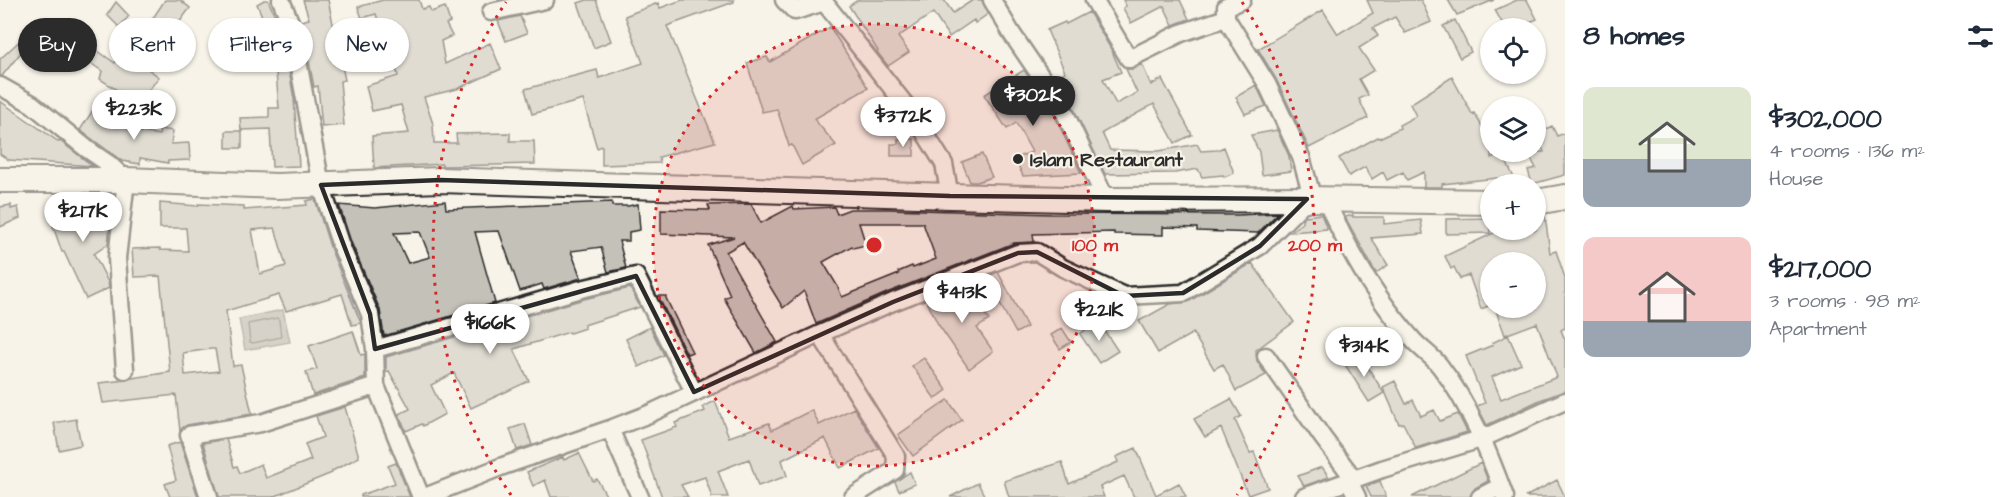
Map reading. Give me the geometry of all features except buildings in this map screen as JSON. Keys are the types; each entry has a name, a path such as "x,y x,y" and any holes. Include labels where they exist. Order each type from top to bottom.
{"highway":[{"path":"0,180 126,180 277,186 440,180 1106,200 1480,202"},
{"path":"1546,200 1565,197"}],"street":[{"path":"281,0 291,24 321,185 341,246 370,314 375,349 376,386 423,497 649,414 819,334 1018,253 1037,252 1063,268 1124,296 1183,293 1260,246 1315,200"},
{"path":"491,12 545,0"},
{"path":"784,0 795,11 824,2 915,117 944,164 950,196"},
{"path":"992,0 1063,109 1106,200"},
{"path":"1094,0 1129,59 1181,33 1226,18"},
{"path":"1242,0 1226,7 1226,18 1267,84 1301,157 1315,200 1381,300 1413,341 1439,364 1476,422 1503,491 1480,497"},
{"path":"0,86 32,104 126,180 117,258 125,370"},
{"path":"375,349 581,289 636,276 694,392"},
{"path":"819,334 896,456 895,470 852,497"},
{"path":"1266,356 1352,480 1357,497"},
{"path":"209,497 189,435 261,423 376,386"},
{"path":"1304,497 1481,439 1565,401"},
{"path":"610,429 640,497"}],"highlighted area":[{"path":"440,180 950,196 1307,199 1260,246 1183,293 1124,296 1037,252 1018,253 893,302 694,392 636,276 375,349 370,314 321,185"}],"water":[{"path":"283,310 290,342 245,350 239,319"}],"place":[{"name":"Islam Restaurant","path":"1018,159"}]}
